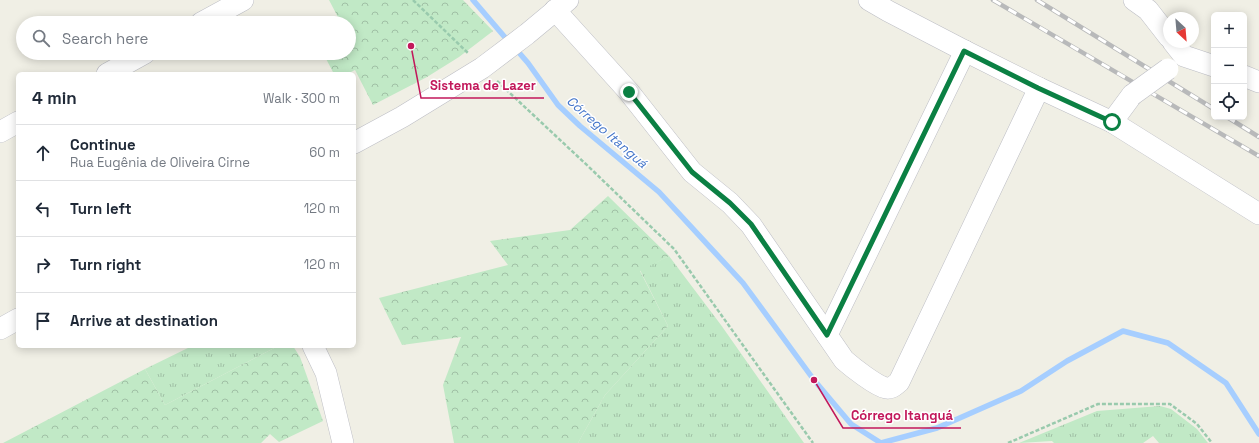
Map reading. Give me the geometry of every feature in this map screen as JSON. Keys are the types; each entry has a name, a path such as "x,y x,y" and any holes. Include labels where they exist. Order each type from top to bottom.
{"street":[{"path":"214,16 243,0"},
{"path":"869,0 964,51 1038,88 1112,122 1259,214"},
{"path":"1134,0 1148,10 1163,29"},
{"path":"356,142 402,117 489,62 527,34 562,5 692,172 730,203 751,224 844,360 860,373 885,388 893,387 899,382 1038,88"},
{"path":"1112,122 1132,95 1168,69 1179,49 1211,65"},
{"path":"827,335 964,51"},
{"path":"111,72 132,60"},
{"path":"1247,77 1259,82"},
{"path":"0,132 16,123"},
{"path":"0,329 16,320"},
{"path":"314,348 326,373 343,443"}],"path":[{"path":"414,0 489,62 589,167 674,249 813,443"},
{"path":"1008,443 1098,404 1170,404 1197,424 1212,443"}],"green space":[{"path":"329,0 463,0 493,31 459,57 427,77 373,105 355,70 351,72 333,72 327,60 356,60 356,16 337,16"},
{"path":"608,196 669,256 640,271 668,326 605,395 578,443 454,443 443,385 461,337 402,345 379,298 508,265 490,241 570,230"},
{"path":"669,256 721,325 804,443 578,443 605,395 668,326 640,270"},
{"path":"188,348 274,348 165,405 145,369"},
{"path":"274,348 294,348 300,357 323,421 279,442 270,434 261,443 3,443 145,369 165,405"},
{"path":"1160,406 1171,409 1197,429 1208,443 1159,443 1153,436 1143,443 1054,443 1052,441 1019,443 1097,411"}],"waterway":[{"name":"Córrego Itanguá","path":"473,0 509,42"},
{"name":"Córrego Itanguá","path":"515,48 528,63 558,105 580,126 659,192 743,283 814,380 851,424 881,443 937,428 1021,391 1067,361 1123,331 1168,343 1226,383 1259,434"}],"railway":[{"path":"993,0 1259,156"},
{"path":"1037,0 1211,107"},
{"path":"1232,120 1259,137"}],"place":[{"name":"Sistema de Lazer","path":"411,46"},
{"name":"Córrego Itanguá","path":"814,380"}],"route":[{"path":"629,92 692,172 730,203 751,224 827,335 964,51 1038,88 1112,122"}]}
